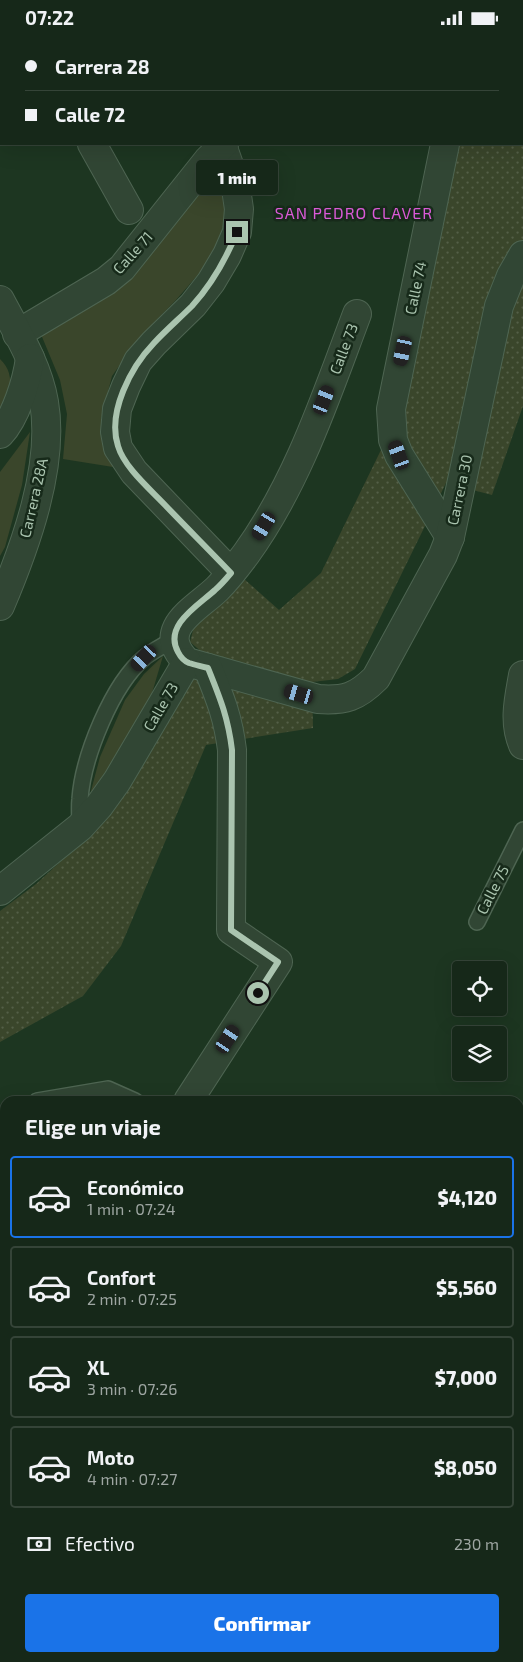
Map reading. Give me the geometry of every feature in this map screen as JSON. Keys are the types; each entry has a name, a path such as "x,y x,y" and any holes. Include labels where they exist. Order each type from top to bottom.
{"street":[{"path":"93,145 129,210"},
{"path":"223,145 235,182 238,209 237,232 227,255 211,282 193,305 138,361 126,385 118,409 115,432 118,448 134,472 231,573"},
{"name":"Calle 71","path":"9,339 106,281 122,268 223,145"},
{"name":"Calle 74","path":"445,145 391,409 391,422 393,439 399,455 450,537"},
{"name":"Carrera 30","path":"190,656 318,699 345,699 364,690 376,678 443,555 450,537 499,306 511,276 523,255"},
{"name":"Carrera 28A","path":"0,301 9,339 30,358 36,373 44,401 47,426 45,456 38,495 11,580 0,606"},
{"name":"Calle 73","path":"0,891 80,827 117,781 190,656 180,622 187,613 215,590 231,573 254,543 289,484 357,314"},
{"path":"0,433 13,412 22,392 30,358"},
{"path":"190,656 223,704 230,729 232,750 231,930 278,962 191,1096"},
{"path":"523,675 517,713 518,727 523,745"}],"lane":[{"path":"80,827 80,799 84,773 105,713 124,679 144,658 190,656"},
{"name":"Calle 75","path":"476,922 523,831"},
{"path":"67,1096 108,1089 124,1096"}],"green space":[{"path":"455,145 523,145 523,406 492,495 446,483 355,669 338,679 312,682 313,728 206,745 121,946 83,996 0,1042 0,911 36,884 83,841 203,653 190,642 196,619 243,578 279,610 321,573 399,413"},
{"path":"209,171 221,184 227,217 209,262 139,338 112,376 101,419 113,467 63,459 67,414 60,380 40,332"},
{"path":"0,359 9,373 10,389 0,421"},
{"path":"30,432 22,485 5,547 0,556 0,472"},
{"path":"163,656 152,693 114,768 88,802 100,757 125,700 144,674"}],"district":[{"name":"SAN PEDRO CLAVER","path":"354,213"}],"route":[{"path":"237,232 227,255 211,282 193,305 138,361 126,385 118,409 115,432 118,448 134,472 231,573 215,590 187,613 176,630 174,639 179,654 187,662 208,668 223,704 230,729 232,750 231,930 278,962 258,993"}]}
